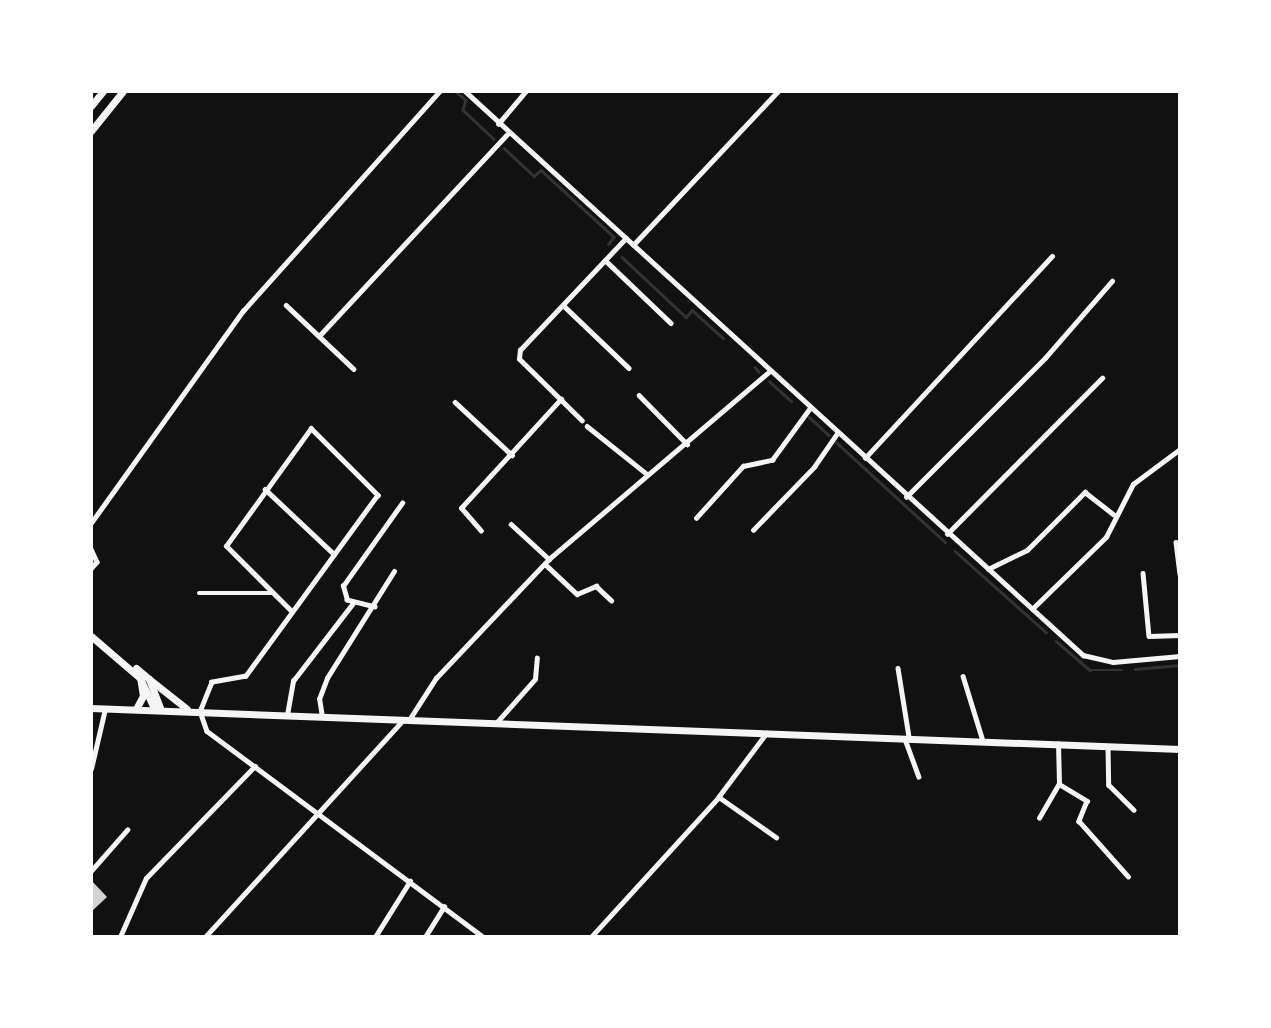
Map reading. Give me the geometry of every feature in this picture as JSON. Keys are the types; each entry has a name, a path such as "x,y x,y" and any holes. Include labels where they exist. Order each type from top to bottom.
{"main road":[{"path":"91,106 103,91"},
{"path":"91,131 123,91"},
{"path":"91,636 191,710"},
{"path":"123,661 140,678 158,710"},
{"path":"136,709 140,678"},
{"path":"149,679 158,710"},
{"path":"91,708 907,737 1180,750"}],"street":[{"path":"91,523 243,311 440,91"},
{"path":"465,91 906,497 1032,609 1092,658 1180,656"},
{"path":"498,124 526,91"},
{"path":"633,245 778,91"},
{"path":"319,336 508,133"},
{"path":"582,421 519,359 563,305 626,238"},
{"path":"865,458 1052,257"},
{"path":"605,261 671,323"},
{"path":"906,497 1045,358 1112,281"},
{"path":"286,305 354,369"},
{"path":"563,305 629,368"},
{"path":"205,937 405,721 436,678 547,561 647,474 688,444 769,372"},
{"path":"947,534 1102,378"},
{"path":"639,395 688,444"},
{"path":"481,531 461,508 561,399"},
{"path":"455,402 512,455"},
{"path":"696,518 743,466 772,460 810,408"},
{"path":"587,426 647,474"},
{"path":"292,612 226,552 265,489 311,428 377,495 246,677 212,682 200,711 207,731 483,937"},
{"path":"753,530 814,467 838,432"},
{"path":"1032,609 1106,537 1113,514 1133,484 1180,449"},
{"path":"265,489 334,554"},
{"path":"987,569 1027,550 1085,492 1113,514"},
{"path":"375,607 353,603 343,586 402,503"},
{"path":"511,524 577,594 596,586 611,600"},
{"path":"1176,542 1180,574"},
{"path":"91,549 97,562 91,569"},
{"path":"323,717 319,699 327,678 375,607 394,571"},
{"path":"1143,573 1149,636 1180,635"},
{"path":"199,593 272,593"},
{"path":"287,716 293,681 353,603"},
{"path":"497,722 535,679 537,658"},
{"path":"898,668 907,737 919,777"},
{"path":"963,676 984,741"},
{"path":"91,769 106,709"},
{"path":"591,937 719,797 768,732"},
{"path":"1039,818 1059,783 1058,744"},
{"path":"1108,746 1110,785 1134,810"},
{"path":"120,937 146,878 255,766"},
{"path":"1059,783 1087,801 1079,821 1128,876"},
{"path":"719,797 776,837"},
{"path":"91,871 127,830"},
{"path":"375,937 410,881"},
{"path":"425,937 444,907"}],"building":[{"path":"91,880 107,897 91,912"}],"waterway":[{"path":"455,91 466,100 463,110 494,139"},
{"path":"504,148 534,176 541,170 614,237 609,244"},
{"path":"622,257 686,317 692,310 723,338"},
{"path":"755,367 759,372"},
{"path":"769,381 791,401"},
{"path":"809,417 829,435"},
{"path":"836,442 945,542"},
{"path":"955,551 1046,632"},
{"path":"1056,641 1090,670 1122,670"},
{"path":"1135,669 1180,665"}]}
